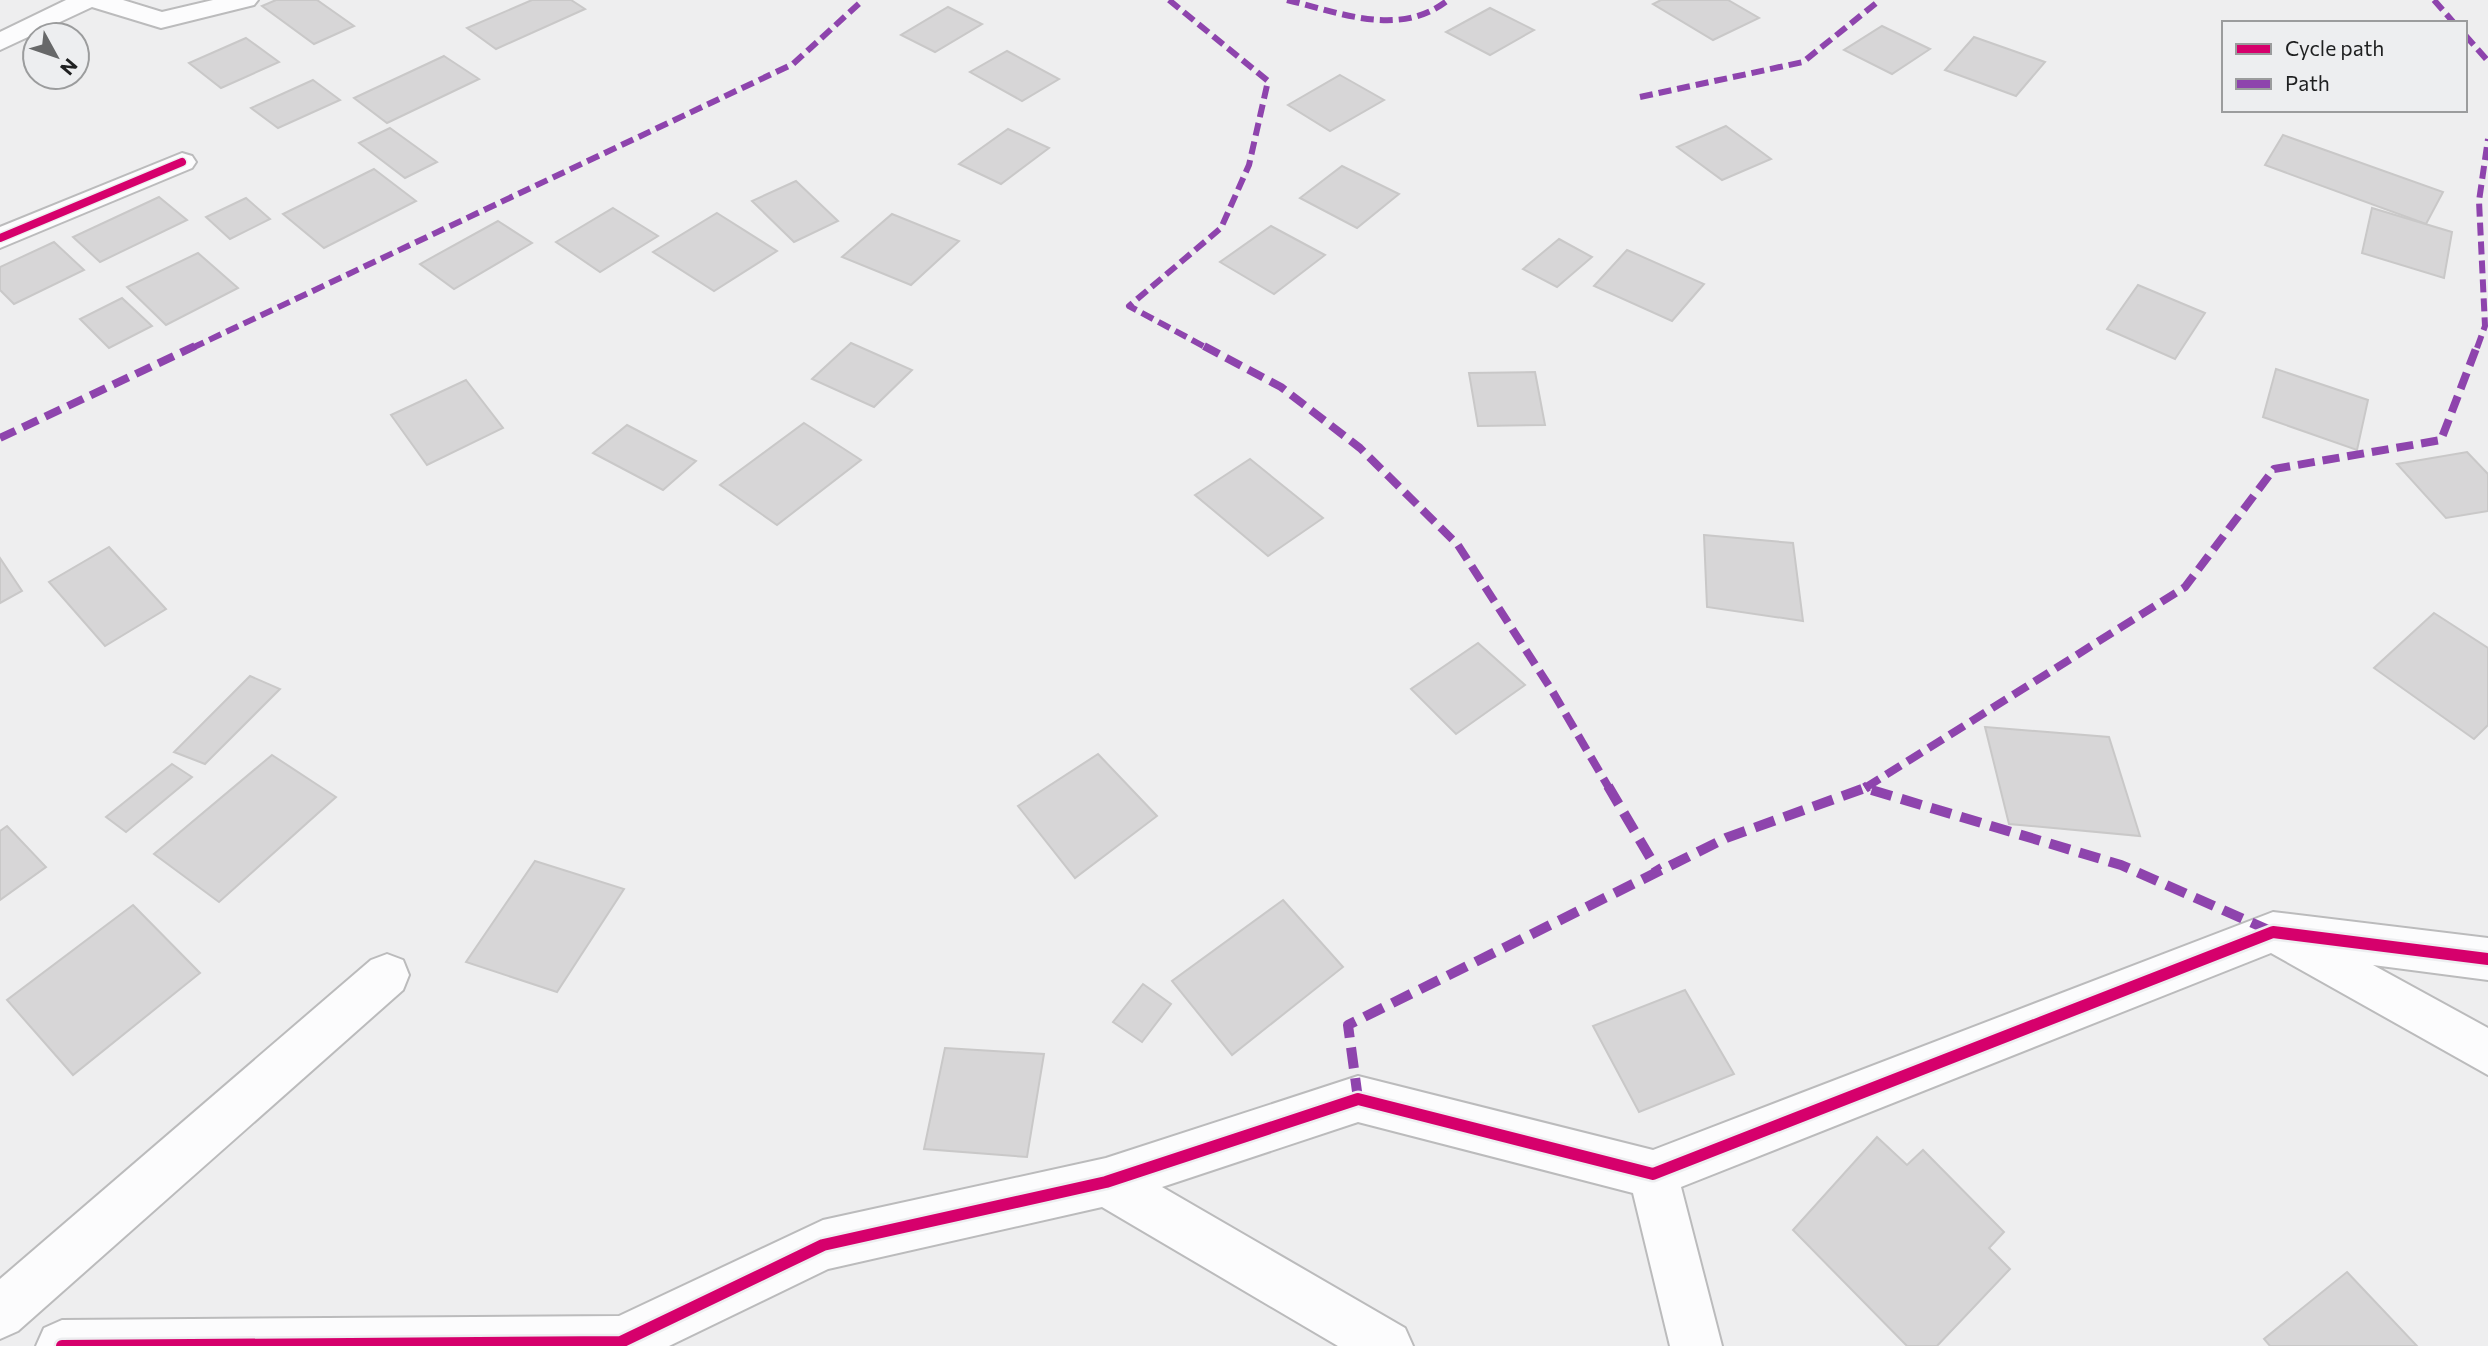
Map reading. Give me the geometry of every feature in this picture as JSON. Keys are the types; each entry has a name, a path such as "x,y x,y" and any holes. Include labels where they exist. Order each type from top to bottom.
{"street":[{"path":"0,41 86,0"},
{"path":"97,0 161,20 245,0"},
{"path":"0,238 182,162"},
{"path":"62,1346 621,1342 824,1245 1106,1182 1358,1099 1653,1174 2273,932 2488,959"},
{"path":"2273,932 2488,1053"},
{"path":"0,1314 387,975"},
{"path":"1653,1174 1696,1346"},
{"path":"1106,1182 1387,1346"}],"building":[{"path":"276,0 317,0 354,26 314,44 262,6"},
{"path":"532,0 571,0 585,9 496,49 467,28"},
{"path":"1661,0 1728,0 1759,18 1713,40 1653,4"},
{"path":"948,7 982,24 935,52 901,35"},
{"path":"1490,8 1534,30 1490,55 1446,32"},
{"path":"1882,26 1930,49 1892,74 1844,50"},
{"path":"1974,37 2045,62 2016,96 1945,70"},
{"path":"246,38 279,62 221,88 189,63"},
{"path":"1007,51 1059,79 1022,101 970,72"},
{"path":"444,56 479,79 387,123 354,98"},
{"path":"1340,75 1384,100 1330,131 1288,105"},
{"path":"313,80 340,100 278,128 251,108"},
{"path":"1726,126 1771,159 1722,180 1677,147"},
{"path":"390,128 437,162 405,178 359,143"},
{"path":"1008,129 1049,148 1001,184 959,164"},
{"path":"2283,135 2443,192 2426,224 2265,165"},
{"path":"1342,166 1399,194 1357,228 1300,198"},
{"path":"374,169 416,201 324,248 283,214"},
{"path":"796,181 838,221 794,242 752,201"},
{"path":"159,197 187,220 100,262 73,237"},
{"path":"246,198 270,219 230,239 206,217"},
{"path":"613,208 658,236 600,272 556,242"},
{"path":"2372,208 2452,232 2444,278 2362,253"},
{"path":"717,213 777,251 714,291 653,252"},
{"path":"892,214 959,241 911,285 842,257"},
{"path":"498,221 532,243 454,289 420,264"},
{"path":"1271,226 1325,255 1274,294 1220,262"},
{"path":"1559,239 1592,257 1557,287 1523,269"},
{"path":"54,242 84,270 14,304 0,290 0,267"},
{"path":"1627,250 1704,284 1672,321 1594,286"},
{"path":"198,253 238,288 166,325 127,287"},
{"path":"2138,285 2205,313 2175,359 2107,329"},
{"path":"122,298 152,326 109,348 80,319"},
{"path":"851,343 912,370 874,407 812,379"},
{"path":"2276,369 2368,400 2357,450 2263,417"},
{"path":"1535,372 1545,425 1478,426 1469,373"},
{"path":"466,380 503,428 427,465 391,415"},
{"path":"804,423 861,460 777,525 720,485"},
{"path":"627,425 696,461 663,490 593,453"},
{"path":"2467,452 2488,474 2488,511 2446,518 2397,464"},
{"path":"1250,459 1323,518 1268,556 1195,495"},
{"path":"1704,535 1793,543 1803,621 1707,607"},
{"path":"109,547 166,609 105,646 49,582"},
{"path":"0,558 22,591 0,603"},
{"path":"2434,613 2488,648 2488,725 2474,739 2374,668"},
{"path":"1478,643 1525,685 1456,734 1411,689"},
{"path":"250,676 280,689 205,764 174,752"},
{"path":"1985,727 2109,737 2140,836 2009,824"},
{"path":"1098,754 1157,816 1075,878 1018,806"},
{"path":"272,755 336,797 219,902 154,854"},
{"path":"172,764 192,777 126,832 106,817"},
{"path":"7,826 46,867 0,900 0,831"},
{"path":"535,861 624,889 557,992 466,962"},
{"path":"1283,900 1343,967 1232,1055 1172,981"},
{"path":"133,905 200,973 73,1075 7,1000"},
{"path":"1143,984 1171,1004 1142,1042 1113,1022"},
{"path":"1685,990 1734,1074 1639,1112 1593,1026"},
{"path":"945,1048 1044,1054 1027,1157 924,1149"},
{"path":"1877,1137 1907,1165 1923,1150 2004,1232 1989,1248 2010,1269 1937,1346 1907,1346 1793,1230"},
{"path":"2347,1272 2417,1346 2270,1346 2264,1339"}],"marked path":[{"path":"0,438 793,64 863,0"},
{"path":"1169,0 1268,81 1249,165 1221,228 1129,306 1281,387 1360,448 1458,545 1551,689 1658,871"},
{"path":"1287,0 1371,20 1393,21 1414,19 1432,12 1448,0"},
{"path":"1640,97 1803,62 1880,0"},
{"path":"2434,0 2452,21"},
{"path":"2467,37 2488,61"},
{"path":"1865,788 2185,587 2274,469 2441,440 2485,326 2479,201 2488,139"},
{"path":"1358,1099 1348,1025 1726,838 1865,788 2121,865 2273,932"}],"cycle path":[{"path":"0,238 182,162"},
{"path":"62,1346 621,1342 823,1245 1106,1182 1358,1099 1653,1174 2273,932 2488,959"}]}
